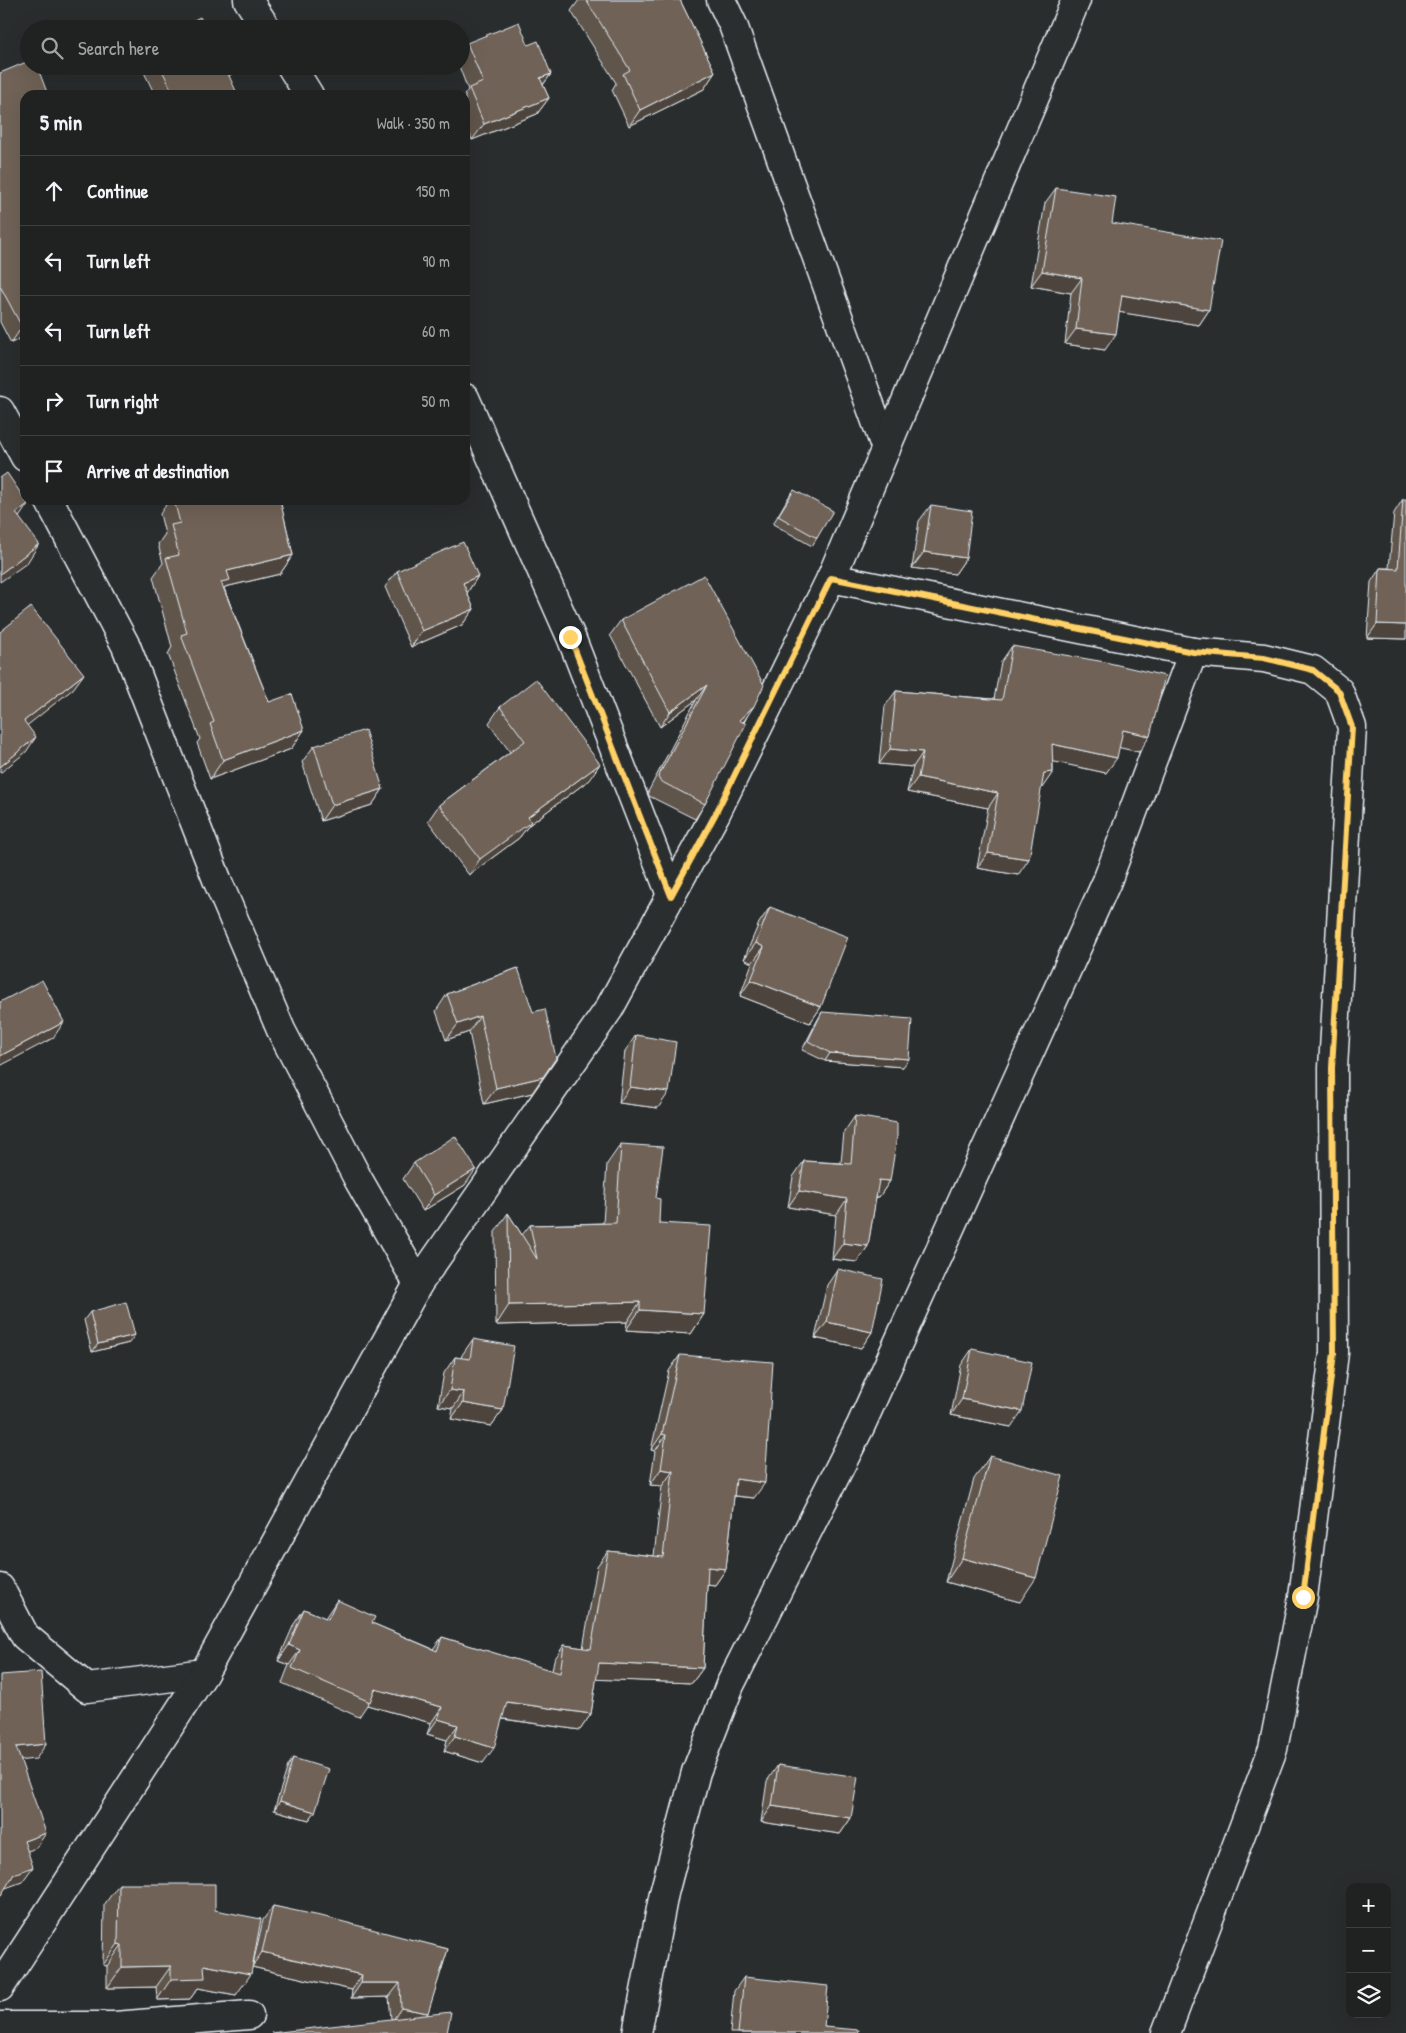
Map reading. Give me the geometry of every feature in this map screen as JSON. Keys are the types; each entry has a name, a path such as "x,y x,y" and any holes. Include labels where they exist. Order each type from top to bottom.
{"street":[{"path":"248,0 261,20"},
{"path":"722,0 733,24 886,449"},
{"path":"0,1987 204,1673 418,1284 609,1009 716,813 831,578 1076,0"},
{"path":"297,75 306,90"},
{"path":"470,409 570,637 671,896"},
{"path":"0,411 20,448"},
{"path":"52,505 126,646 218,882 281,1030 358,1179 418,1284"},
{"path":"831,578 1193,652 1264,658 1313,670 1339,691 1352,727 1332,1068 1334,1353 1303,1597 1274,1750 1166,2033"},
{"path":"637,2033 664,1892 693,1781 730,1685 861,1425 1108,881 1193,652"},
{"path":"0,1588 25,1636 87,1688 204,1673"},
{"path":"0,2026 115,2026 249,2015"}],"building":[{"path":"586,0 680,0 715,72 640,110 623,74 630,70"},
{"path":"519,22 528,45 538,41 551,74 540,78 549,98 484,124 469,88 483,82 470,50 470,42"},
{"path":"20,65 20,75 40,75 46,90 20,90 20,323 0,286 0,73"},
{"path":"164,75 229,75 236,90 172,90"},
{"path":"1056,188 1116,197 1112,223 1221,241 1209,310 1122,295 1116,334 1076,329 1082,278 1042,271"},
{"path":"7,473 20,492 20,505 27,505 16,513 39,544 0,574 0,478"},
{"path":"794,490 833,511 817,538 778,516"},
{"path":"1403,499 1406,499 1406,625 1377,624 1380,568 1398,569"},
{"path":"175,505 281,505 293,555 227,571 230,580 221,582 269,702 292,694 304,730 223,760 210,724 214,722 181,635 187,633 166,558 179,555 171,525 180,523"},
{"path":"931,505 972,511 966,558 924,552"},
{"path":"463,542 478,576 463,583 474,609 422,631 397,571"},
{"path":"704,575 764,685 754,706 739,720 746,724 705,804 660,781 658,777 707,685 670,712 621,620"},
{"path":"31,607 84,674 24,721 36,737 0,767 0,632"},
{"path":"1012,646 1105,662 1165,676 1150,736 1123,730 1117,758 1052,744 1053,772 1044,773 1029,859 988,853 998,793 918,777 923,752 890,749 896,691 1002,700"},
{"path":"536,679 600,764 528,817 531,822 480,859 439,805 525,741 500,707"},
{"path":"365,730 383,789 332,805 314,746"},
{"path":"770,907 848,937 821,1007 751,980 764,947 756,943"},
{"path":"518,968 533,1012 545,1009 556,1058 543,1077 496,1088 480,1016 458,1024 447,994"},
{"path":"42,980 64,1022 0,1056 0,1002"},
{"path":"822,1012 912,1019 909,1059 830,1053 808,1041"},
{"path":"636,1035 676,1042 669,1092 630,1087"},
{"path":"855,1116 897,1123 897,1137 890,1181 879,1180 868,1246 843,1243 847,1199 799,1191 804,1161 851,1164"},
{"path":"455,1136 476,1169 434,1195 414,1163"},
{"path":"621,1144 663,1147 656,1198 660,1199 659,1223 711,1226 704,1314 640,1310 640,1302 509,1305 508,1213 537,1259 530,1225 616,1223"},
{"path":"838,1269 883,1279 872,1332 827,1322"},
{"path":"126,1302 135,1335 98,1344 90,1312"},
{"path":"473,1339 514,1346 503,1410 463,1403 464,1392 450,1390 455,1357 470,1359"},
{"path":"972,1349 1032,1362 1022,1411 962,1399"},
{"path":"680,1355 773,1362 765,1483 736,1479 726,1569 708,1567 703,1668 599,1663 591,1714 507,1702 494,1748 455,1736 458,1725 438,1719 442,1707 375,1689 370,1702 292,1668 300,1650 289,1645 304,1609 328,1619 337,1600 375,1617 372,1623 437,1651 442,1637 560,1673 564,1645 591,1649 608,1551 663,1557 673,1471 661,1469 666,1435 662,1434"},
{"path":"990,1456 1063,1476 1036,1578 962,1558"},
{"path":"41,1672 46,1744 16,1747 46,1833 24,1841 33,1867 14,1874 0,1897 0,1675"},
{"path":"293,1758 329,1769 315,1812 280,1801"},
{"path":"778,1765 858,1777 851,1818 772,1806"},
{"path":"119,1884 215,1884 215,1910 261,1919 251,1974 204,1965 205,1978 171,1979 171,1966 122,1967 122,1945 118,1944"},
{"path":"273,1906 325,1917 448,1949 428,2013 401,2008 400,1983 361,1983 362,1975 262,1952"},
{"path":"744,1977 828,1986 824,2027 859,2030 858,2033 738,2033"},
{"path":"451,2012 447,2033 271,2033"}],"route":[{"path":"570,637 671,896 716,813 831,578 1193,652 1264,658 1313,670 1339,691 1352,727 1332,1068 1334,1353 1303,1597"}]}
